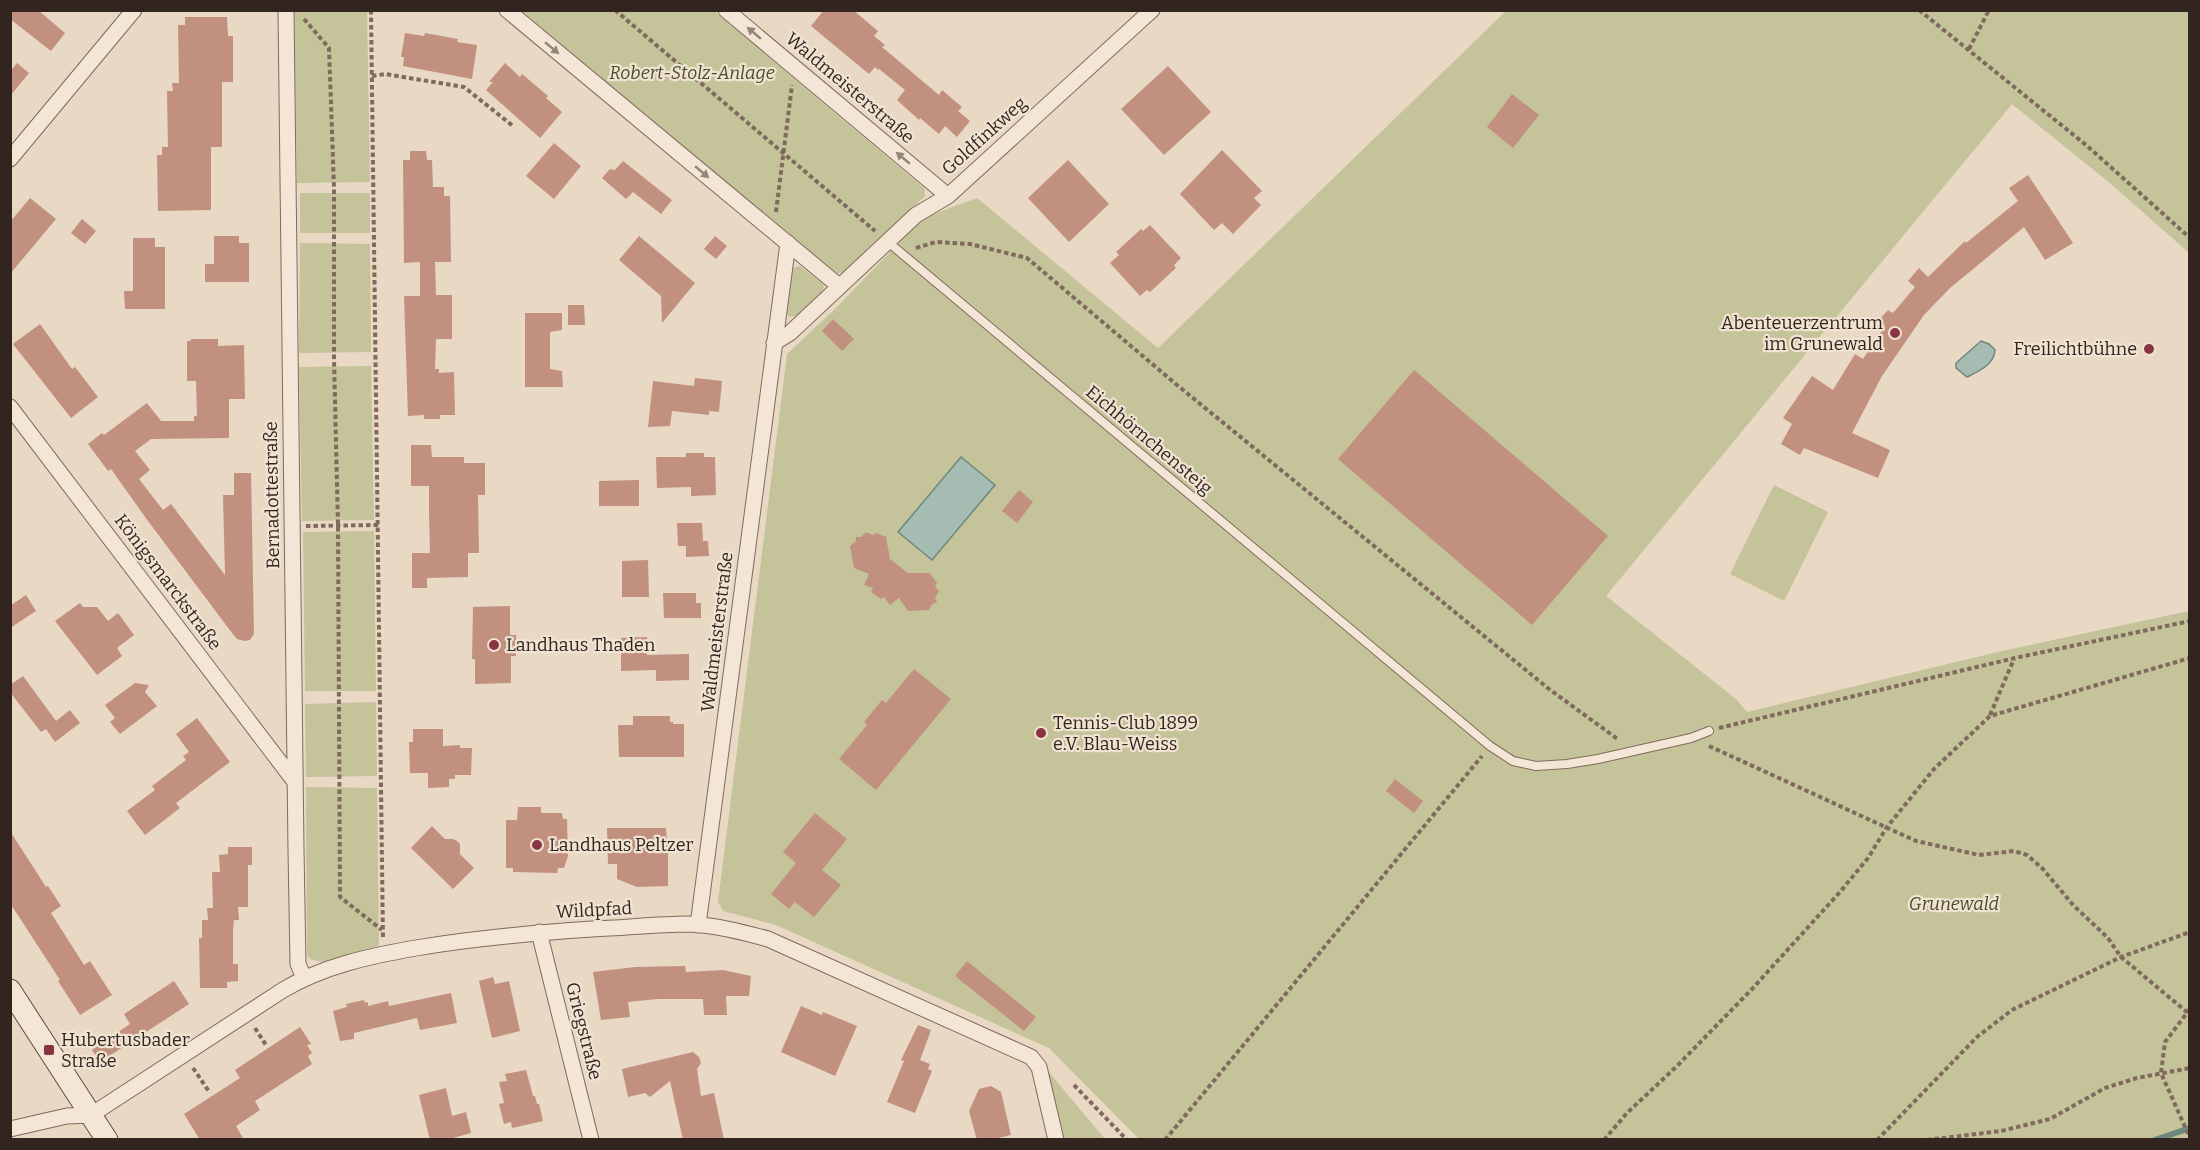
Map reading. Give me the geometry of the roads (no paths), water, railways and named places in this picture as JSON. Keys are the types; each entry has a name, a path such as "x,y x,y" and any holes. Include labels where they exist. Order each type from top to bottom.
{"main road":[{"path":"10,990 107,1140"}],"street":[{"path":"10,159 134,10"},
{"name":"Bernadottestraße","path":"286,10 298,964 304,978"},
{"path":"507,10 839,286 790,333 774,343"},
{"name":"Waldmeisterstraße","path":"726,10 948,196"},
{"name":"Goldfinkweg","path":"839,286 916,215 948,196 1152,10"},
{"name":"Waldmeisterstraße","path":"698,925 788,243"},
{"name":"Königsmarckstraße","path":"10,407 295,782"},
{"name":"Wildpfad","path":"91,1115 304,978 324,969 383,954 466,939 539,932 698,925 740,931 768,939 1031,1057 1039,1067 1056,1140"},
{"name":"Griegstraße","path":"539,932 591,1140"},
{"path":"10,1129 67,1116 91,1115"}],"lane":[{"name":"Eichhörnchensteig","path":"888,242 1490,746 1513,761 1536,766 1577,763 1692,738 1709,731"}],"waterway":[{"path":"2155,1140 2190,1128"}],"place":[{"name":"Abenteuerzentrum im Grunewald","path":"1895,333"},
{"name":"Freilichtbühne","path":"2149,349"},
{"name":"Landhaus Thaden","path":"494,645"},
{"name":"Tennis-Club 1899 e.V. Blau-Weiss","path":"1041,733"},
{"name":"Landhaus Peltzer","path":"537,845"},
{"name":"Hubertusbader Straße","path":"49,1050"}],"park label":[{"name":"Robert-Stolz-Anlage","path":"692,73"},
{"name":"Grunewald","path":"1954,904"}]}
